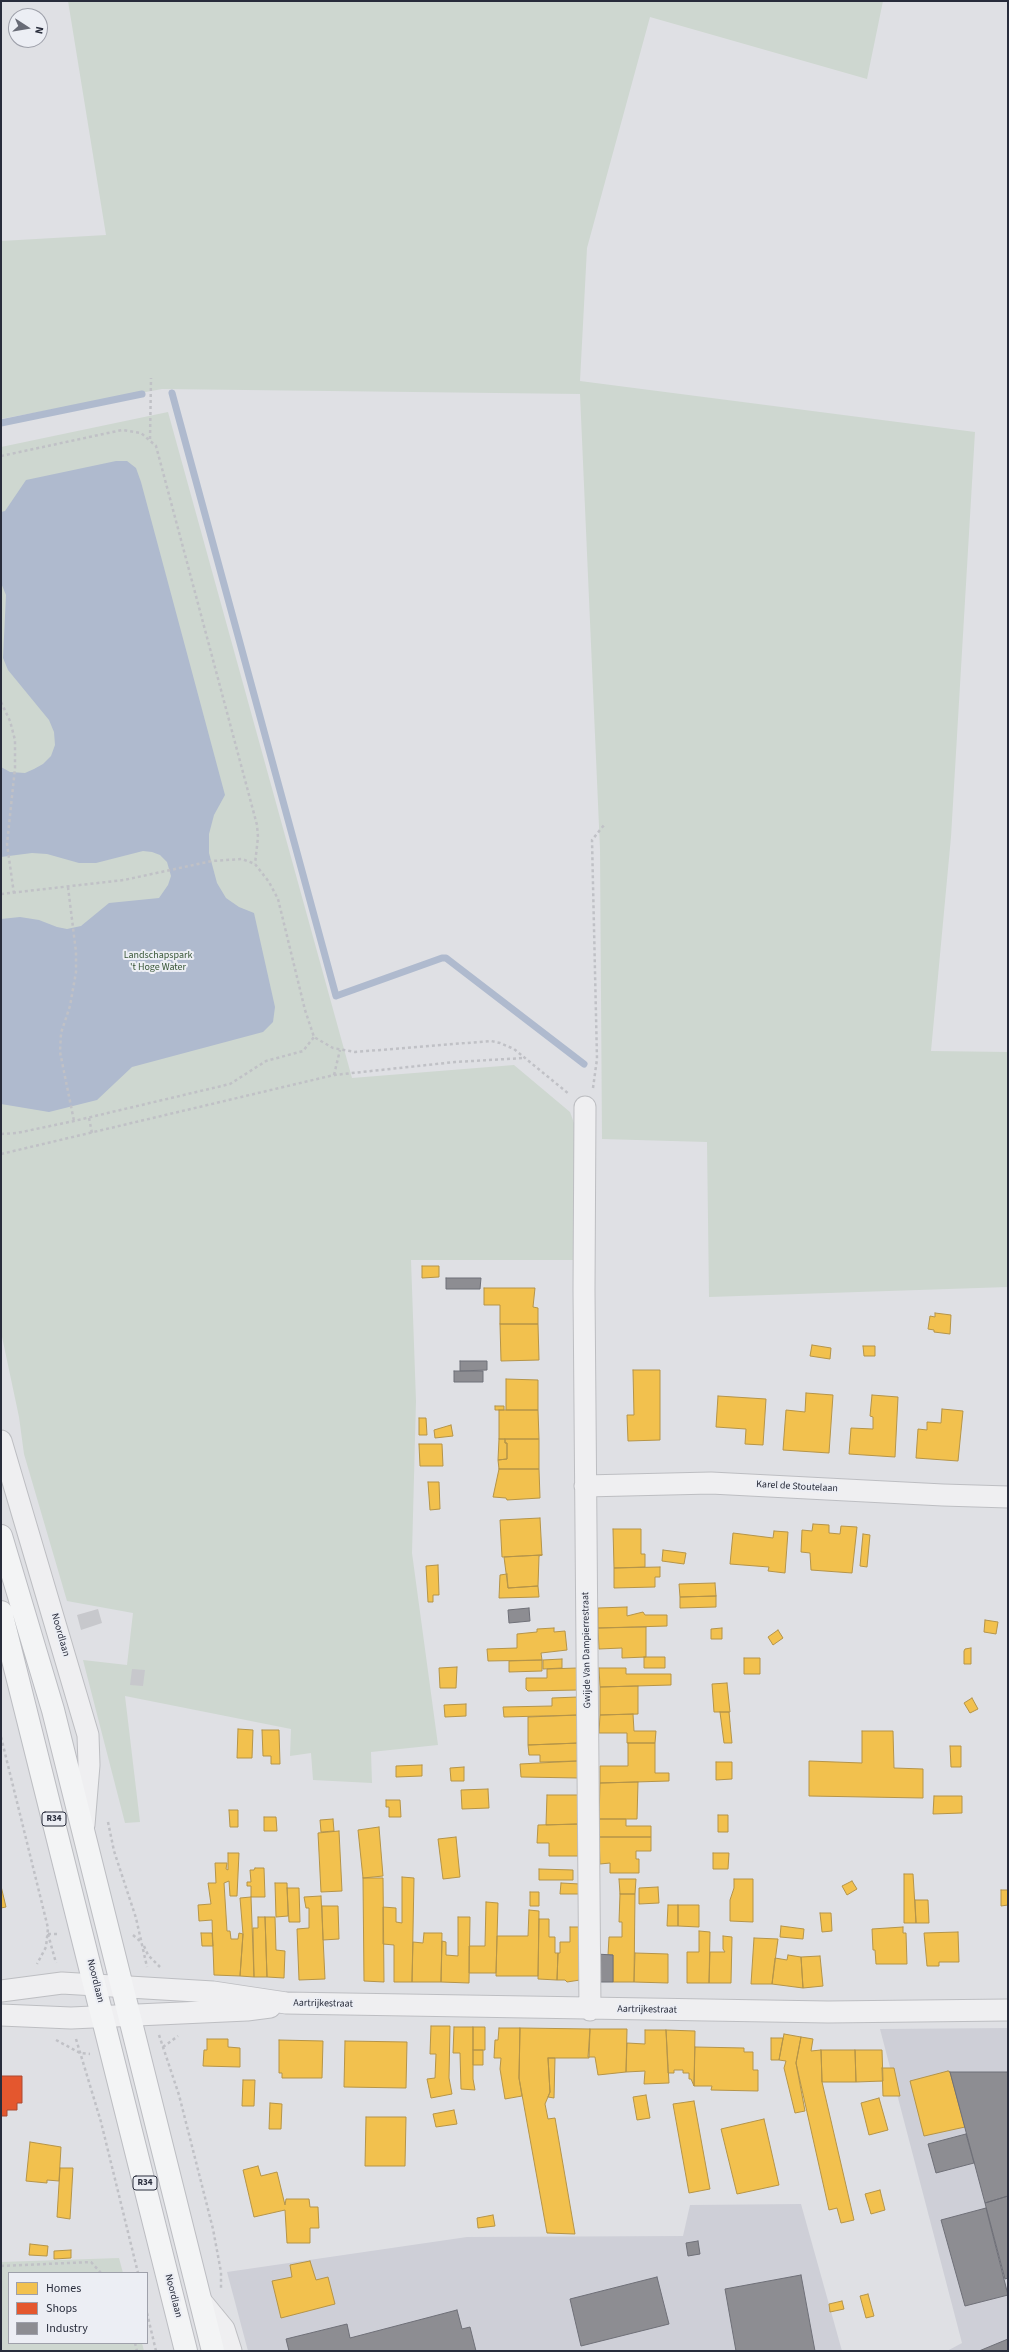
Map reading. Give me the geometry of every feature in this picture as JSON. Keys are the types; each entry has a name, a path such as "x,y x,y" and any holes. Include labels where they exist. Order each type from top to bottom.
{"main road":[{"name":"Noordlaan","path":"1,1536 53,1710 213,2351"},
{"name":"Noordlaan","path":"1,1612 96,1986 186,2351"}],"street":[{"name":"Gwijde Van Dampierrestraat","path":"585,1107 585,1486 590,2010"},
{"name":"Noordlaan","path":"1,1441 88,1736 89,1765 84,1834"},
{"name":"Karel de Stoutelaan","path":"585,1486 711,1483 1008,1497"},
{"name":"Aartrijkestraat","path":"1,1991 62,1983 123,1988 212,1992 286,2003 590,2010 828,2012 1008,2010"},
{"name":"Aartrijkestraat","path":"1,2015 71,2018 247,2010 286,2003"},
{"name":"Noordlaan","path":"201,2301 224,2329 231,2351"}],"path":[{"path":"150,439 151,378"},
{"path":"1,456 122,430 134,431 150,439 156,446 257,825 258,837 255,864"},
{"path":"1,702 10,721 15,740 15,768 8,833 9,860 14,894"},
{"path":"1,894 14,894 124,880 212,861 242,859 255,864 269,882 278,900 305,1010 314,1037 326,1045 340,1050 362,1053 491,1041 507,1046 525,1058 585,1107 593,1088 597,1059 592,840 604,825"},
{"path":"68,887 76,952 74,983 60,1042 60,1062 74,1121"},
{"path":"1,1134 17,1133 89,1118 230,1084 266,1061 303,1051 314,1037"},
{"path":"334,1076 340,1050"},
{"path":"1,1154 334,1076 455,1062 525,1058"},
{"path":"89,1118 92,1133"},
{"path":"1,1737 48,1934"},
{"path":"107,1817 114,1851 142,1943"},
{"path":"162,2047 179,2095 218,2253 221,2272 222,2296 216,2318"},
{"path":"80,2053 101,2122 138,2272"},
{"path":"1,2266 91,2262 100,2272"},
{"path":"148,2317 156,2351"}],"shaded area":[{"path":"1008,2028 1008,2351 947,2351 962,2343 880,2029"},
{"path":"801,2204 842,2351 248,2351 227,2272 467,2237 683,2236 690,2205"}],"green space":[{"path":"68,1 883,1 867,79 650,17 587,248 580,381 975,432 951,837 931,1051 1008,1052 1008,1287 709,1297 707,1142 602,1139 600,849 580,394 162,389 1,419 1,241 106,235"},
{"path":"168,412 352,1078 514,1065 570,1112 574,1123 576,1260 411,1260 416,1401 412,1553 438,1745 371,1752 372,1783 313,1780 311,1753 290,1756 291,1729 125,1696 140,1822 125,1823 83,1660 127,1665 133,1613 67,1601 24,1454 19,1417 1,1332 1,447"},
{"path":"119,2258 123,2272 8,2272 8,2344 142,2344 144,2351 1,2351 1,2262"}],"water":[{"name":"Landschapspark 't Hoge Water","path":"116,461 127,461 136,468 141,482 225,795 214,815 209,834 209,853 217,883 226,898 239,907 254,913 275,1007 273,1022 263,1032 132,1067 97,1100 49,1112 1,1104 1,919 20,917 39,920 67,929 81,926 109,903 159,898 168,885 171,876 167,862 160,855 152,852 143,851 96,863 79,863 47,854 32,853 1,857 1,767 10,772 25,773 43,764 51,756 55,745 54,732 49,720 8,670 3,658 6,595 1,583 1,512 5,511 26,480"}],"building: Homes":[{"path":"422,1266 439,1266 439,1277 422,1278"},
{"path":"484,1288 535,1288 533,1307 538,1308 538,1324 500,1324 500,1305 484,1305"},
{"path":"935,1313 951,1315 950,1334 934,1332 934,1330 928,1329 930,1316 935,1317"},
{"path":"500,1324 538,1324 539,1360 501,1361"},
{"path":"812,1345 831,1348 830,1359 810,1356"},
{"path":"863,1346 875,1346 875,1356 864,1356"},
{"path":"633,1370 660,1370 660,1440 628,1441 627,1415 634,1415"},
{"path":"506,1379 538,1380 538,1410 506,1410"},
{"path":"806,1393 833,1395 829,1453 783,1450 786,1410 805,1412"},
{"path":"872,1395 898,1397 895,1457 849,1454 851,1428 873,1429 873,1417 870,1416"},
{"path":"718,1396 766,1399 763,1445 745,1444 746,1429 716,1427"},
{"path":"495,1406 504,1406 504,1410 495,1410"},
{"path":"942,1409 963,1411 958,1461 916,1458 918,1429 927,1430 927,1422 941,1423"},
{"path":"499,1410 538,1410 539,1439 499,1439"},
{"path":"419,1418 426,1418 427,1435 419,1435"},
{"path":"451,1425 453,1436 435,1438 434,1430"},
{"path":"499,1439 505,1439 505,1443 507,1443 507,1459 498,1460"},
{"path":"505,1439 539,1439 539,1469 499,1469 498,1460 507,1459 507,1443 505,1443"},
{"path":"419,1444 442,1444 443,1466 420,1466"},
{"path":"499,1469 539,1469 540,1498 507,1500 506,1498 493,1497"},
{"path":"428,1482 439,1482 440,1509 430,1510"},
{"path":"540,1518 542,1555 502,1557 500,1520"},
{"path":"813,1524 829,1525 829,1533 840,1534 841,1526 857,1527 852,1573 811,1570 810,1553 801,1552 802,1530 812,1531"},
{"path":"613,1529 641,1529 641,1554 645,1554 645,1567 614,1568"},
{"path":"774,1531 788,1532 785,1573 768,1571 769,1567 730,1564 733,1533 773,1538"},
{"path":"863,1534 870,1535 867,1567 860,1566"},
{"path":"663,1550 686,1553 684,1564 662,1561"},
{"path":"542,1555 539,1556 538,1586 508,1588 504,1557"},
{"path":"438,1565 439,1595 433,1595 433,1602 428,1602 426,1566"},
{"path":"660,1567 660,1577 655,1577 655,1587 614,1588 614,1568"},
{"path":"507,1574 508,1588 538,1586 539,1597 499,1598 500,1575"},
{"path":"715,1583 716,1596 680,1597 679,1584"},
{"path":"716,1596 716,1607 680,1608 680,1597"},
{"path":"627,1607 627,1616 643,1612 645,1615 667,1615 667,1626 598,1628 598,1608"},
{"path":"985,1620 998,1622 996,1634 984,1632"},
{"path":"646,1627 646,1657 622,1658 622,1648 599,1649 598,1628"},
{"path":"554,1628 554,1632 565,1631 567,1650 541,1653 542,1660 488,1661 487,1649 517,1648 517,1634 537,1632 537,1629"},
{"path":"722,1628 722,1639 711,1639 711,1629"},
{"path":"778,1630 783,1638 773,1645 768,1637"},
{"path":"971,1648 971,1664 964,1664 964,1651 965,1649"},
{"path":"644,1657 665,1657 665,1668 644,1668"},
{"path":"744,1658 760,1658 760,1674 744,1674"},
{"path":"562,1659 562,1668 543,1669 543,1660"},
{"path":"542,1660 542,1671 509,1672 509,1661"},
{"path":"457,1667 456,1688 440,1688 439,1668"},
{"path":"577,1668 578,1690 528,1691 526,1689 526,1678 547,1678 547,1669"},
{"path":"599,1668 626,1668 626,1674 671,1674 671,1685 600,1687"},
{"path":"727,1683 730,1712 714,1712 712,1684"},
{"path":"638,1686 638,1714 600,1715 600,1687"},
{"path":"578,1697 579,1715 504,1717 503,1707 552,1706 552,1698"},
{"path":"972,1698 978,1709 970,1713 964,1703"},
{"path":"466,1704 466,1716 445,1717 444,1705"},
{"path":"720,1712 729,1712 732,1743 724,1743"},
{"path":"633,1714 634,1731 656,1731 655,1743 627,1743 627,1733 599,1733 600,1715"},
{"path":"579,1715 579,1743 528,1745 528,1717"},
{"path":"238,1729 253,1730 252,1758 237,1758"},
{"path":"262,1730 279,1730 280,1764 271,1764 271,1756 263,1756"},
{"path":"862,1731 893,1731 894,1768 923,1769 923,1798 809,1796 809,1761 862,1763"},
{"path":"579,1743 578,1761 540,1762 540,1755 529,1755 528,1745"},
{"path":"628,1743 655,1743 655,1773 669,1773 669,1781 600,1783 600,1766 628,1766"},
{"path":"950,1746 961,1746 961,1767 951,1767"},
{"path":"578,1761 579,1778 521,1777 520,1764"},
{"path":"716,1762 732,1762 732,1779 716,1780"},
{"path":"422,1765 422,1776 396,1777 396,1766"},
{"path":"464,1767 464,1781 451,1781 450,1768"},
{"path":"638,1782 637,1819 599,1819 600,1783"},
{"path":"488,1789 489,1808 462,1809 461,1790"},
{"path":"547,1795 579,1795 579,1824 546,1825"},
{"path":"934,1796 962,1796 962,1813 933,1814"},
{"path":"386,1800 400,1800 401,1817 389,1817 389,1807 386,1807"},
{"path":"229,1810 238,1810 238,1827 230,1827"},
{"path":"718,1815 728,1815 728,1832 718,1832"},
{"path":"264,1817 276,1817 277,1831 264,1831"},
{"path":"333,1819 334,1831 321,1832 320,1820"},
{"path":"599,1819 626,1819 626,1826 651,1826 651,1837 599,1837"},
{"path":"579,1824 578,1856 549,1856 549,1843 537,1843 538,1825"},
{"path":"379,1827 383,1876 363,1878 358,1830"},
{"path":"339,1831 342,1891 321,1892 318,1833"},
{"path":"456,1837 460,1877 443,1879 438,1839"},
{"path":"599,1837 651,1837 651,1851 636,1851 636,1859 639,1859 639,1873 610,1873 610,1863 600,1864"},
{"path":"228,1853 239,1853 237,1896 230,1896 229,1881 224,1883 227,1931 230,1931 231,1939 238,1939 239,1933 243,1934 240,1976 214,1975 212,1920 199,1921 198,1905 211,1904 208,1883 216,1883 215,1863 227,1863 226,1869 228,1870"},
{"path":"713,1853 729,1853 728,1869 713,1869"},
{"path":"255,1868 264,1868 265,1897 251,1897 251,1886 247,1886 247,1882 251,1882 250,1870 254,1870"},
{"path":"539,1869 573,1870 573,1880 539,1880"},
{"path":"904,1874 913,1874 916,1923 904,1923"},
{"path":"402,1877 414,1878 412,1982 394,1982 394,1945 383,1944 383,1907 396,1908 396,1922 402,1923"},
{"path":"363,1878 383,1878 384,1982 364,1981"},
{"path":"619,1879 636,1879 635,1894 620,1894"},
{"path":"734,1879 753,1879 753,1922 730,1921 730,1900 734,1888"},
{"path":"852,1881 857,1889 847,1895 842,1886"},
{"path":"275,1883 287,1883 288,1916 276,1917"},
{"path":"561,1883 580,1884 580,1894 560,1894"},
{"path":"1,1886 6,1907 1,1908"},
{"path":"658,1887 659,1903 639,1904 639,1888"},
{"path":"287,1888 299,1888 300,1922 289,1922"},
{"path":"1001,1890 1008,1890 1008,1905 1001,1906"},
{"path":"530,1892 539,1892 539,1906 530,1906"},
{"path":"620,1894 635,1894 634,1982 613,1982 613,1955 608,1955 609,1937 622,1937 622,1922 619,1922"},
{"path":"321,1896 325,1979 299,1980 297,1929 309,1928 309,1908 306,1908 304,1897"},
{"path":"251,1897 254,1977 240,1976 243,1934 240,1898"},
{"path":"915,1900 928,1900 929,1923 916,1923"},
{"path":"486,1902 498,1903 496,1973 469,1973 469,1946 485,1946"},
{"path":"668,1905 678,1905 678,1926 667,1926"},
{"path":"678,1905 699,1905 699,1927 678,1926"},
{"path":"322,1906 338,1906 339,1939 323,1940"},
{"path":"529,1910 539,1911 538,1976 496,1976 497,1936 528,1936"},
{"path":"820,1913 831,1913 832,1931 822,1932"},
{"path":"258,1917 265,1917 267,1977 254,1977 253,1928 258,1928"},
{"path":"265,1917 275,1917 276,1950 285,1951 284,1978 267,1977"},
{"path":"458,1917 470,1917 469,1983 441,1982 442,1941 446,1942 446,1955 458,1956"},
{"path":"539,1919 549,1919 549,1937 555,1937 555,1953 558,1953 557,1980 538,1979"},
{"path":"781,1926 804,1929 803,1939 780,1937"},
{"path":"570,1927 581,1927 580,1980 567,1982 565,1980 557,1980 558,1953 560,1953 560,1942 570,1942"},
{"path":"903,1927 903,1933 906,1933 907,1964 876,1964 875,1950 873,1950 872,1929"},
{"path":"699,1931 710,1932 709,1983 687,1983 687,1952 699,1952"},
{"path":"958,1932 959,1962 939,1962 939,1966 927,1966 924,1933"},
{"path":"201,1933 212,1933 213,1946 202,1946"},
{"path":"424,1933 442,1933 441,1982 412,1982 413,1942 423,1943"},
{"path":"723,1936 732,1937 731,1983 709,1983 710,1952 725,1952 723,1949"},
{"path":"754,1938 778,1939 772,1984 751,1984"},
{"path":"635,1953 668,1954 668,1983 634,1982"},
{"path":"788,1955 801,1957 803,1988 772,1984 775,1958 787,1960"},
{"path":"820,1956 823,1986 803,1988 801,1957"},
{"path":"431,2026 450,2026 449,2078 452,2094 431,2098 427,2079 435,2078 436,2054 430,2054"},
{"path":"454,2027 473,2027 473,2079 475,2090 461,2089 460,2053 453,2053"},
{"path":"473,2027 485,2027 485,2050 473,2050"},
{"path":"499,2028 520,2028 519,2078 522,2096 505,2099 500,2069 501,2058 494,2058 495,2040 498,2040"},
{"path":"520,2028 590,2029 589,2058 548,2058 550,2092 545,2104 548,2119 555,2118 575,2234 547,2233 519,2078"},
{"path":"590,2029 627,2029 626,2072 598,2075 595,2057 588,2057"},
{"path":"645,2030 666,2030 669,2083 644,2084 645,2071 626,2072 627,2043 645,2044"},
{"path":"666,2030 695,2031 694,2086 691,2079 689,2079 689,2073 683,2073 683,2070 674,2070 674,2073 668,2073"},
{"path":"784,2034 801,2037 796,2063 805,2111 795,2113 784,2068 786,2061 779,2060"},
{"path":"801,2037 813,2039 811,2051 821,2050 822,2082 854,2220 841,2223 837,2208 829,2210 796,2063"},
{"path":"771,2038 783,2038 779,2060 771,2060"},
{"path":"207,2039 228,2039 228,2047 240,2048 240,2067 203,2066 204,2050 207,2050"},
{"path":"279,2040 323,2041 322,2078 282,2078 282,2073 279,2073"},
{"path":"345,2041 407,2042 406,2088 344,2087"},
{"path":"695,2047 744,2048 744,2052 753,2052 753,2070 758,2070 758,2091 711,2090 712,2086 694,2086"},
{"path":"473,2050 483,2050 483,2065 473,2065"},
{"path":"821,2050 855,2050 856,2082 822,2082"},
{"path":"855,2050 882,2050 883,2081 856,2082"},
{"path":"548,2058 555,2058 554,2098 548,2097 550,2092"},
{"path":"882,2068 894,2068 900,2096 883,2096"},
{"path":"948,2071 950,2072 965,2127 924,2136 910,2081"},
{"path":"243,2080 255,2080 254,2106 242,2106"},
{"path":"646,2095 650,2118 637,2120 633,2097"},
{"path":"879,2098 888,2130 869,2135 861,2103"},
{"path":"694,2101 710,2189 689,2193 673,2104"},
{"path":"270,2103 282,2104 281,2129 269,2129"},
{"path":"454,2110 457,2124 436,2127 433,2114"},
{"path":"366,2117 406,2117 405,2166 365,2166"},
{"path":"764,2119 779,2185 737,2194 721,2129"},
{"path":"30,2142 61,2147 59,2181 47,2180 47,2183 26,2181"},
{"path":"258,2166 261,2176 277,2172 285,2205 286,2199 309,2199 310,2207 318,2207 319,2228 310,2228 310,2243 287,2243 285,2210 254,2217 243,2170"},
{"path":"60,2168 73,2168 70,2219 57,2217"},
{"path":"880,2190 885,2210 871,2214 865,2194"},
{"path":"493,2215 495,2226 478,2228 477,2218"},
{"path":"30,2244 48,2246 47,2256 29,2255"},
{"path":"71,2250 71,2258 54,2259 54,2251"},
{"path":"310,2261 316,2280 328,2277 335,2304 281,2318 272,2281 292,2277 290,2265"},
{"path":"868,2294 874,2316 866,2318 860,2296"},
{"path":"842,2301 844,2309 830,2312 829,2304"}],"building: Shops":[{"path":"1,2076 22,2076 22,2103 17,2103 17,2110 7,2110 7,2116 1,2116"}],"building: Industry":[{"path":"446,1278 481,1278 480,1289 446,1289"},
{"path":"460,1361 487,1361 487,1370 460,1371"},
{"path":"454,1371 483,1371 483,1382 454,1382"},
{"path":"529,1608 530,1621 509,1623 508,1610"},
{"path":"596,1954 613,1955 613,1982 596,1982"},
{"path":"950,2072 1008,2072 1008,2196 985,2203"},
{"path":"966,2134 974,2163 936,2173 928,2144"},
{"path":"1008,2196 1008,2278 1005,2279 985,2203"},
{"path":"986,2208 1008,2295 965,2306 941,2220"},
{"path":"698,2241 700,2254 688,2256 686,2243"},
{"path":"801,2275 815,2351 736,2351 725,2289"},
{"path":"657,2277 669,2324 581,2346 570,2299"},
{"path":"457,2310 462,2329 470,2327 476,2351 289,2351 286,2339 347,2324 350,2338"},
{"path":"1008,2339 1008,2351 979,2351"}],"building: Other":[{"path":"98,1609 102,1623 81,1630 77,1615"},
{"path":"132,1669 145,1670 143,1686 130,1685"}],"waterway":[{"path":"172,393 336,996 442,958 446,958 584,1064"},
{"path":"1,423 142,394"}]}
